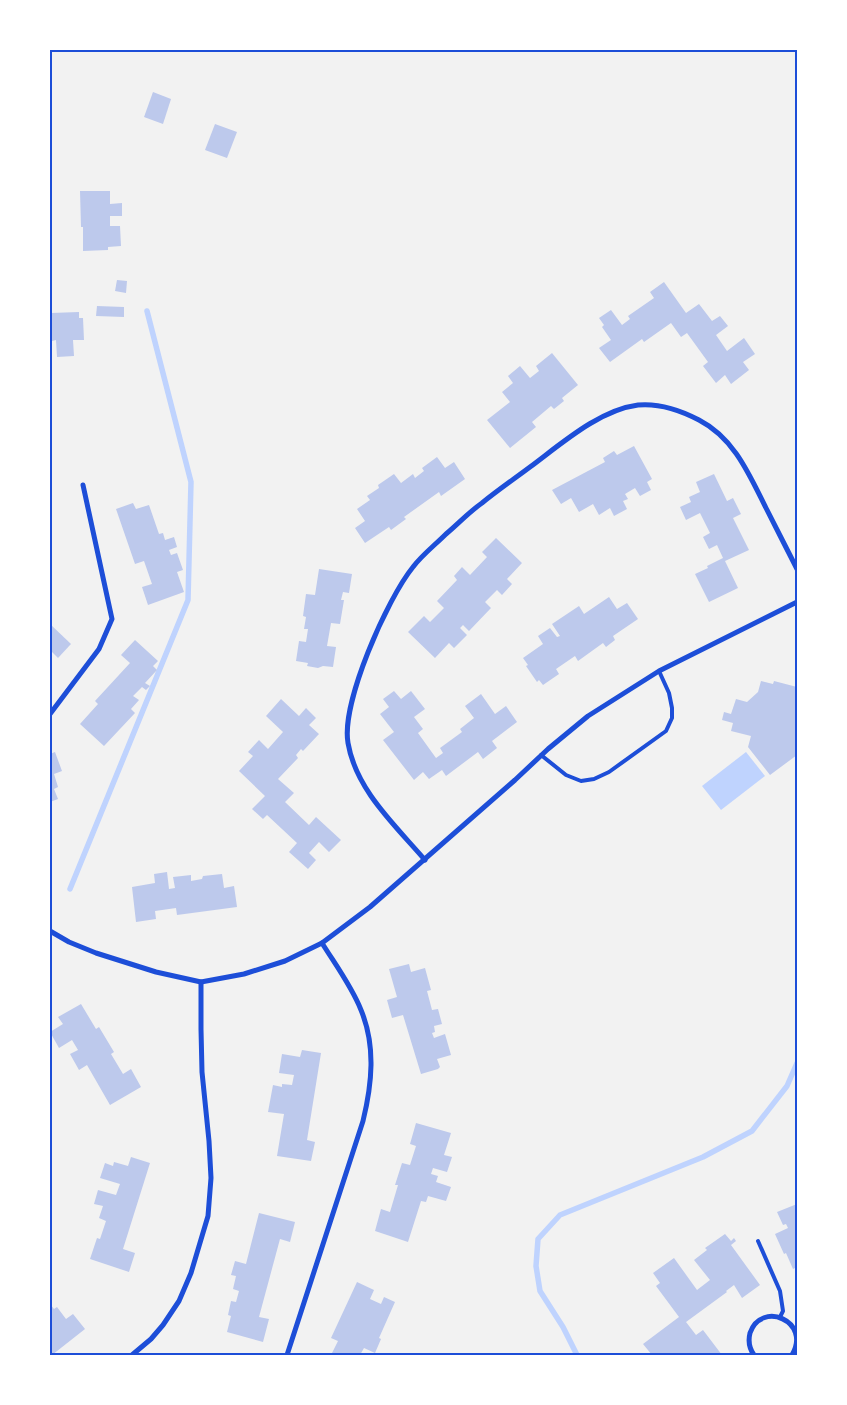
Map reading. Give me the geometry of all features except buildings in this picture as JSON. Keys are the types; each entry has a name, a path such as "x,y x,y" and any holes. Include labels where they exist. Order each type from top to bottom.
{"street":[{"path":"425,860 380,807 364,784 352,757 348,742 350,707 374,638 394,596 413,567 431,548 480,504 572,436 607,415 620,409 636,406 667,406 700,420 716,431 728,443 746,468 797,569"},
{"path":"50,714 99,648 112,619 84,485"},
{"path":"50,931 96,953 156,972 201,982 244,974 277,963 322,943 370,907 541,755 588,716 659,671 797,602"},
{"path":"287,1355 364,1121 370,1093 371,1047 367,1027 361,1009 322,943"},
{"path":"132,1355 163,1326 179,1300 191,1273 208,1216 211,1178 202,1072 201,982"},
{"path":"754,1355 749,1343 752,1328 764,1318 774,1316 780,1317 789,1323 796,1332 796,1344 792,1355"}],"lane":[{"path":"541,755 566,775 581,781 594,779 610,772 666,731 672,718 669,693 659,671"},
{"path":"758,1241 780,1291 783,1310 780,1317"}],"water":[{"path":"746,752 765,776 721,810 702,786"}],"waterway":[{"path":"70,889 188,600 191,482 147,311"},
{"path":"577,1355 563,1327 540,1291 536,1266 538,1239 560,1215 703,1157 752,1131 787,1086 797,1063"}]}
